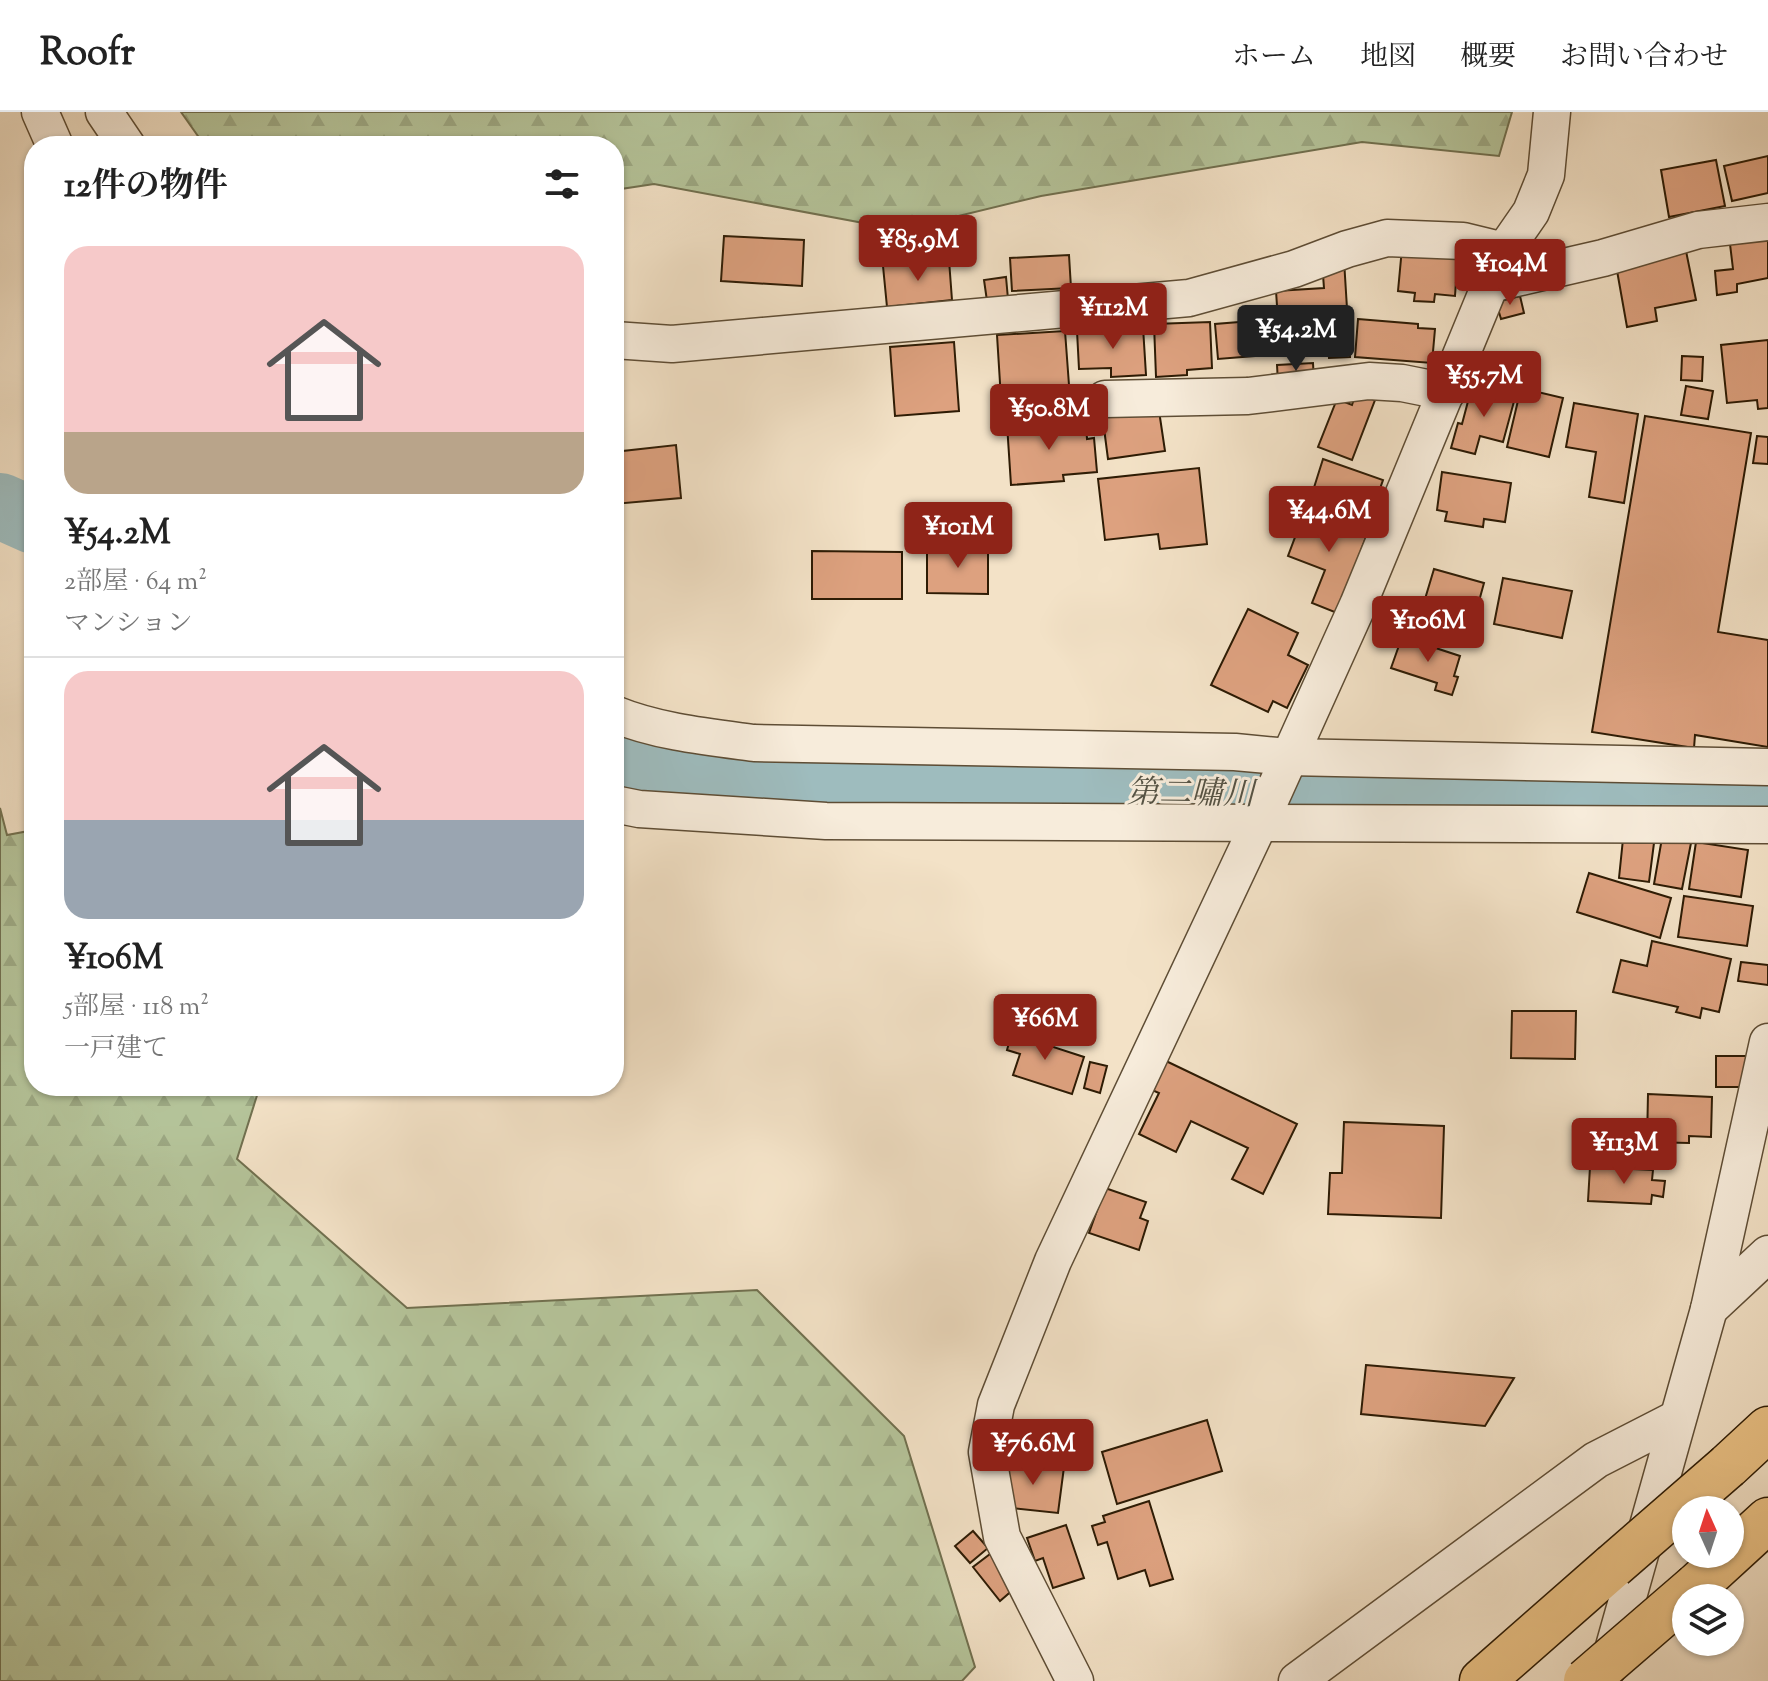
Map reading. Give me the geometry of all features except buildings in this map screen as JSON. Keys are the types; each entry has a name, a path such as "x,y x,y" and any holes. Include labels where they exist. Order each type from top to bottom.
{"highway":[{"path":"1482,1681 1768,1429"},
{"path":"1586,1681 1768,1520"}],"street":[{"path":"40,112 51,136"},
{"path":"104,112 120,136"},
{"path":"1075,1681 1002,1537 987,1452 996,1405 1053,1261 1358,605 1504,251 1531,212 1546,175 1552,112"},
{"path":"1490,284 1603,258 1698,230 1768,222"},
{"path":"624,341 672,344 1189,298 1294,269 1387,238 1463,241 1504,251"},
{"path":"1105,399 1248,396 1369,381 1402,383 1447,392"},
{"path":"624,718 703,736 754,743 1219,752 1286,761 1768,767"},
{"path":"624,806 826,821 1262,817 1768,825"},
{"path":"1604,1681 1709,1309 1768,1042"},
{"path":"1709,1309 1768,1254"},
{"path":"1297,1681 1596,1460 1676,1419"}],"green space":[{"path":"181,112 1512,112 1499,156 1362,142 1041,196 901,230 654,184 624,188 624,136 198,136"},
{"path":"0,808 7,835 24,832 24,1096 257,1096 237,1159 407,1308 757,1290 904,1436 975,1667 962,1681 0,1681"}],"waterway":[{"name":"第二嘯川","path":"0,506 24,517"},
{"name":"第二嘯川","path":"624,767 700,783 1019,793 1281,796 1426,780 1768,786"}]}
